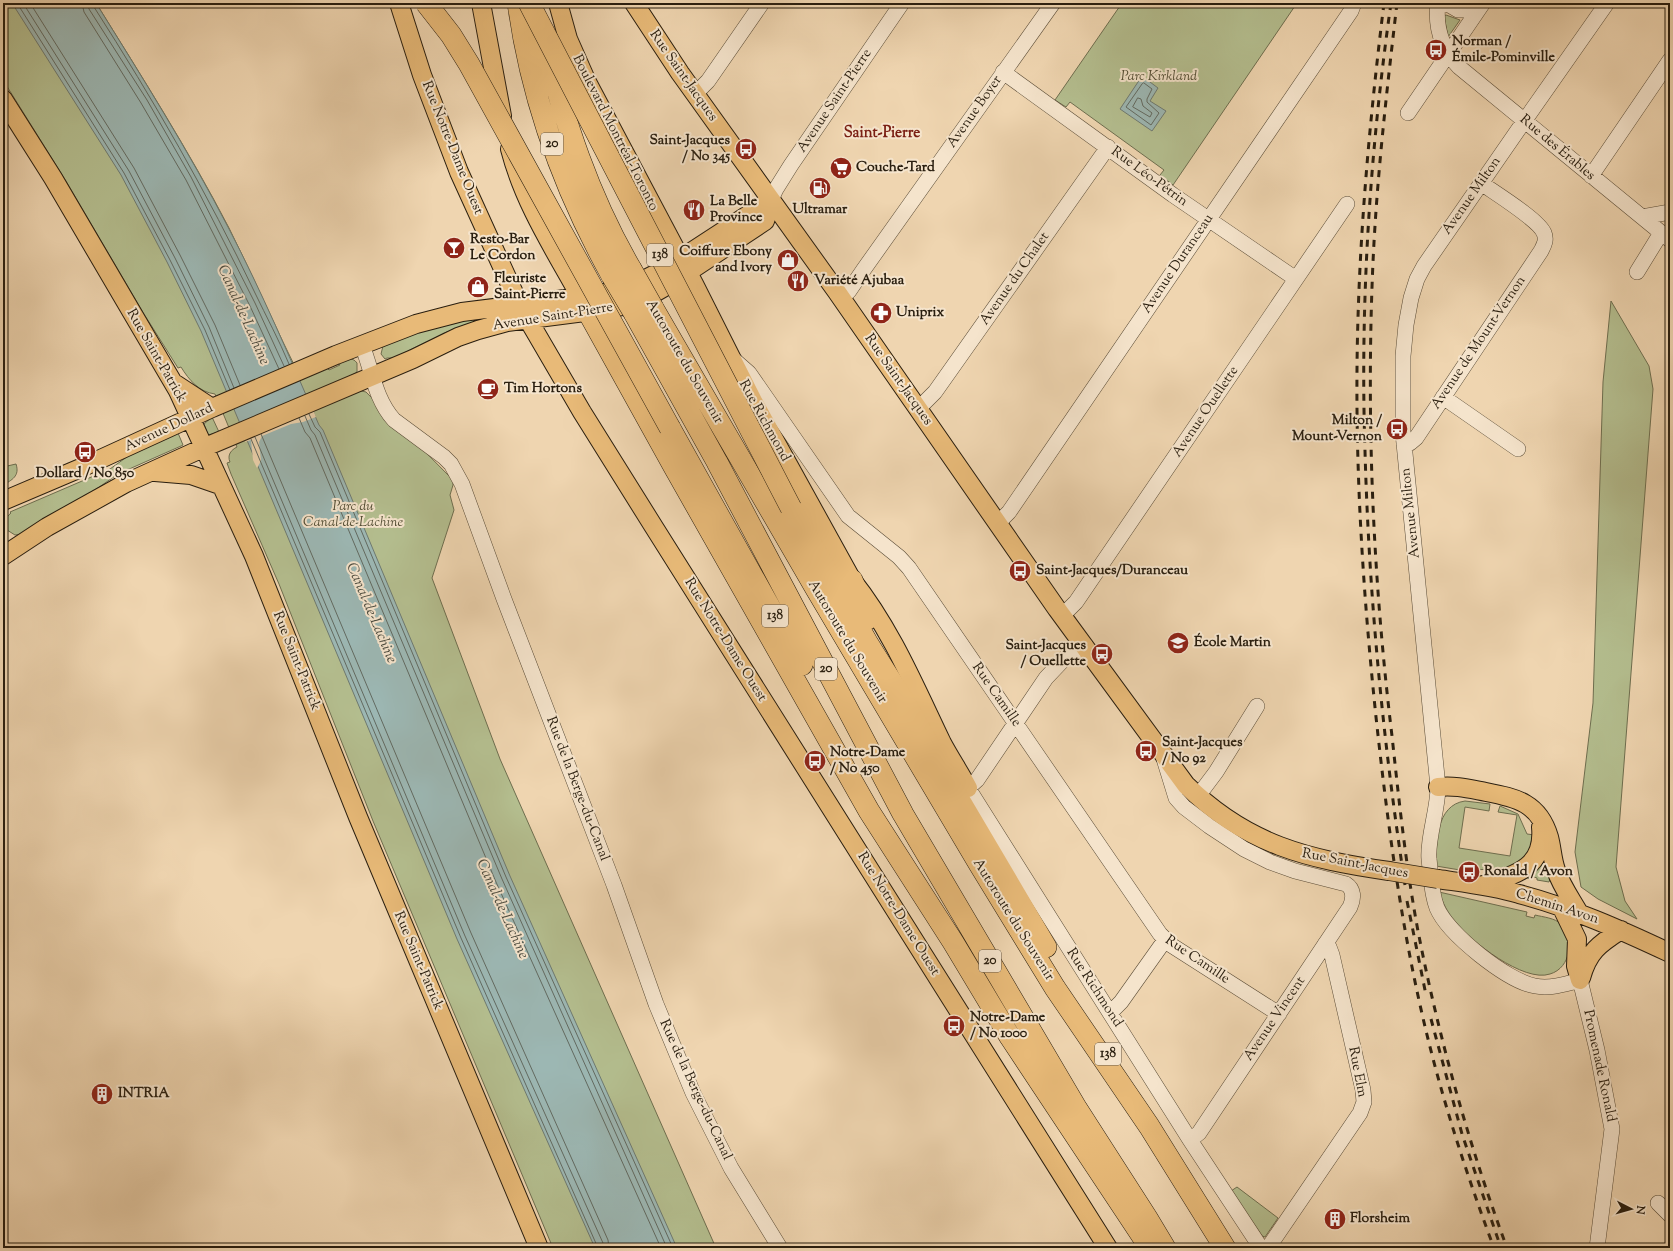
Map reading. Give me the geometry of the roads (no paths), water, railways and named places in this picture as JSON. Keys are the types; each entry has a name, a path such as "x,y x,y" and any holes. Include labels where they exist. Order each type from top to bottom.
{"highway":[{"name":"138","path":"426,3 451,35 469,64 670,428 842,734 953,942 1010,1037 1150,1248"},
{"name":"Autoroute du Souvenir","path":"518,3 523,34 536,92 555,152 579,213 621,272 643,310 808,575 979,864 1055,988 1149,1126 1225,1248"},
{"name":"138","path":"529,3 791,508 867,642 910,711 957,796 1067,982 1149,1126"},
{"name":"Autoroute du Souvenir","path":"537,3 543,39 574,145 600,211 621,272"},
{"path":"584,305 869,811 953,942"},
{"name":"Autoroute du Souvenir","path":"643,310 717,462 903,814 1077,1109 1165,1248"},
{"path":"852,580 862,607 885,651 910,711"}],"main road":[{"name":"Rue Notre-Dame Ouest","path":"399,3 422,75 459,172 523,312 582,412 648,518 1108,1248"},
{"path":"481,3 503,124 516,170 540,225 584,305"},
{"name":"Boulevard Montréal-Toronto","path":"558,3 568,39 587,82 684,266"},
{"name":"Rue Saint-Jacques","path":"634,3 695,94 841,298 1062,616 1186,785 1213,809 1237,826 1284,848 1319,859 1438,879"},
{"name":"Rue Saint-Patrick","path":"3,99 53,178 174,383 254,556 358,817 539,1248"},
{"name":"Avenue Saint-Pierre","path":"336,355 416,324 478,309 523,312 584,305 620,307 642,300 656,293 684,266 771,200"},
{"name":"Rue Richmond","path":"684,266 753,401 852,580 870,603 895,646 943,745 968,788"},
{"name":"Avenue Saint-Pierre","path":"229,437 412,360 466,334 491,326 523,312"},
{"name":"Avenue Dollard","path":"3,501 83,467 216,406 336,355"},
{"path":"174,383 216,406"},
{"path":"7,549 102,495 229,437"},
{"path":"150,472 186,474 200,477 220,485 221,460 229,437"},
{"path":"3,512 24,492"},
{"path":"1438,787 1461,787 1517,799 1528,805 1539,819 1548,836 1559,877 1579,913"},
{"path":"1480,885 1517,873 1532,862 1539,851 1542,839 1539,819"},
{"name":"Chemin Avon","path":"1438,879 1480,885 1520,894 1561,906 1621,930 1670,953"},
{"path":"1561,906 1578,939 1576,966 1580,980"},
{"path":"1580,980 1585,965 1595,948 1621,930"}],"street":[{"path":"695,94 708,81 762,3"},
{"name":"Avenue Saint-Pierre","path":"771,200 791,166 902,3"},
{"name":"Avenue Boyer","path":"841,298 849,291 1053,3"},
{"name":"Avenue Duranceau","path":"998,523 1009,512 1209,220 1347,18 1354,3"},
{"name":"Rue des Érables","path":"1438,3 1437,20 1443,45 1448,54 1462,70 1665,236"},
{"path":"1446,3 1458,10 1480,7"},
{"name":"Avenue Milton","path":"1580,980 1543,987 1516,980 1497,968 1456,933 1441,914 1435,900 1429,854 1437,807 1438,787 1404,444 1404,345 1407,316 1411,298 1417,279 1424,266 1608,3"},
{"path":"1408,113 1480,7"},
{"path":"1591,176 1670,60"},
{"name":"Rue Léo-Pétrin","path":"1003,72 1209,220 1296,280"},
{"name":"Avenue du Chalet","path":"918,409 935,392 1108,147"},
{"name":"Avenue de Mount-Vernon","path":"1404,444 1410,443 1416,438 1545,243 1545,236 1538,225 1481,183"},
{"name":"Avenue Ouellette","path":"1062,616 1076,602 1296,280 1346,204"},
{"path":"1642,217 1670,212"},
{"path":"1637,272 1665,236"},
{"name":"Rue de la Berge-du-Canal","path":"362,345 383,405 389,414 394,420 444,457 451,464 462,484 504,599 614,885 667,1031 693,1093 722,1152 741,1186 780,1248"},
{"name":"Rue Camille","path":"730,356 750,373 848,516 907,564 1165,940 1279,1014"},
{"path":"1443,397 1518,449"},
{"path":"968,788 977,780 1050,672 1064,659 1084,645"},
{"path":"1198,796 1216,772 1257,706"},
{"name":"Rue Saint-Jacques","path":"1164,756 1176,798 1184,807 1209,826 1244,849 1270,862 1295,871 1346,884 1351,888 1353,893"},
{"name":"Rue Richmond","path":"968,788 1190,1140 1261,1248"},
{"name":"Avenue Vincent","path":"1190,1140 1199,1133 1347,911 1352,902 1353,893"},
{"path":"1110,1013 1121,1002 1165,940"},
{"name":"Rue Elm","path":"1268,1248 1360,1113 1364,1102 1363,1090 1332,954 1329,947 1325,944"},
{"name":"Promenade Ronald","path":"1580,980 1598,1057 1612,1129 1597,1248"},
{"path":"1658,1204 1670,1215"}],"water":[{"name":"Canal-de-Lachine","path":"12,3 96,3 164,114 213,198 252,276 319,425 323,430 510,876 677,1248 595,1248 457,939 201,331 167,262 121,175"},
{"path":"1142,76 1158,88 1150,101 1166,111 1152,131 1120,109"}],"railway":[{"path":"1384,3 1365,186 1358,323 1357,413 1359,500 1368,631 1376,717 1390,831 1401,906 1415,981 1430,1047 1446,1105 1464,1163 1494,1248"},
{"path":"1391,3 1377,114 1368,227 1365,283 1364,395 1367,506 1378,669 1390,777 1405,885"},
{"path":"1397,3 1377,197 1371,321 1370,381 1373,499 1385,677 1410,883 1426,971 1435,1012 1456,1091 1480,1170 1507,1248"},
{"path":"1407,901 1426,995"},
{"path":"1431,1019 1462,1134 1501,1248"}],"place":[{"name":"Norman / Émile-Pominville","path":"1436,50"},
{"name":"Saint-Jacques / No 345","path":"746,149"},
{"name":"Couche-Tard","path":"841,168"},
{"name":"Ultramar","path":"820,188"},
{"name":"La Belle Province","path":"694,210"},
{"name":"Resto-Bar Le Cordon","path":"454,248"},
{"name":"Coiffure Ebony and Ivory","path":"788,260"},
{"name":"Variété Ajubaa","path":"798,281"},
{"name":"Fleuriste Saint-Pierre","path":"478,287"},
{"name":"Uniprix","path":"881,313"},
{"name":"Tim Hortons","path":"488,389"},
{"name":"Milton / Mount-Vernon","path":"1397,429"},
{"name":"Dollard / No 850","path":"85,452"},
{"name":"Saint-Jacques/Duranceau","path":"1020,571"},
{"name":"École Martin","path":"1178,643"},
{"name":"Saint-Jacques / Ouellette","path":"1102,654"},
{"name":"Saint-Jacques / No 92","path":"1146,751"},
{"name":"Notre-Dame / No 450","path":"815,761"},
{"name":"Ronald / Avon","path":"1469,872"},
{"name":"Notre-Dame / No 1000","path":"954,1026"},
{"name":"INTRIA","path":"102,1094"},
{"name":"Florsheim","path":"1335,1219"}],"district":[{"name":"Saint-Pierre","path":"882,133"}],"park label":[{"name":"Parc Kirkland","path":"1159,77"},
{"name":"Parc du Canal-de-Lachine","path":"353,516"}]}
